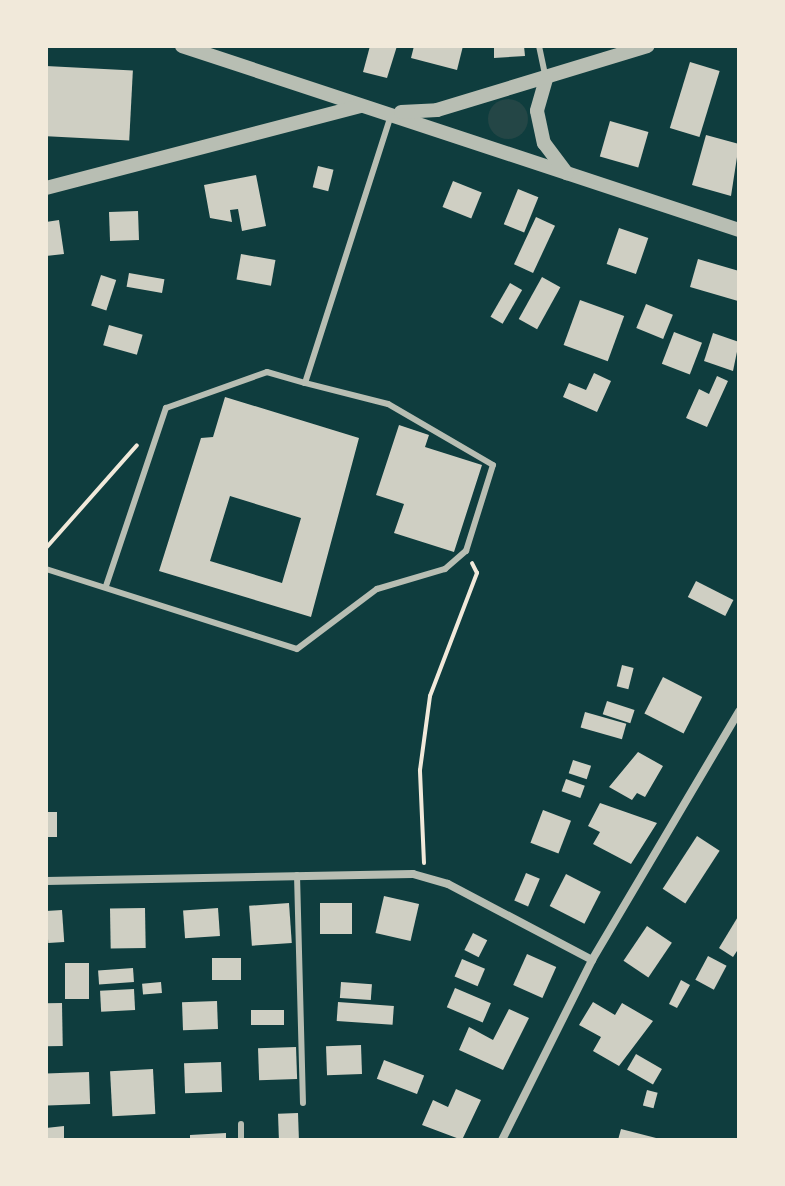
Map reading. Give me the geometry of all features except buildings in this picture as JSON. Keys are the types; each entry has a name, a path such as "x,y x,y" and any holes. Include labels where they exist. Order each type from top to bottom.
{"street":[{"path":"182,46 739,230"},
{"path":"392,113 437,110 546,79 610,53 647,46"},
{"path":"546,79 537,111 544,143 567,173"},
{"path":"46,188 361,106"},
{"path":"502,1140 592,960 739,711"},
{"path":"46,881 297,875 425,878 592,960"}],"lane":[{"path":"539,46 546,79"},
{"path":"305,383 392,113"},
{"path":"46,569 297,649 377,589 445,569 466,551 493,465 388,404 267,372 166,408 106,586"},
{"path":"297,875 303,1103"},
{"path":"241,1124 241,1140"}],"path":[{"path":"46,548 160,420"},
{"path":"425,878 420,770 438,663 477,573 466,551"}],"shaded area":[{"path":"508,99 522,105 528,119 522,133 508,139 494,133 488,119 494,105"}]}
